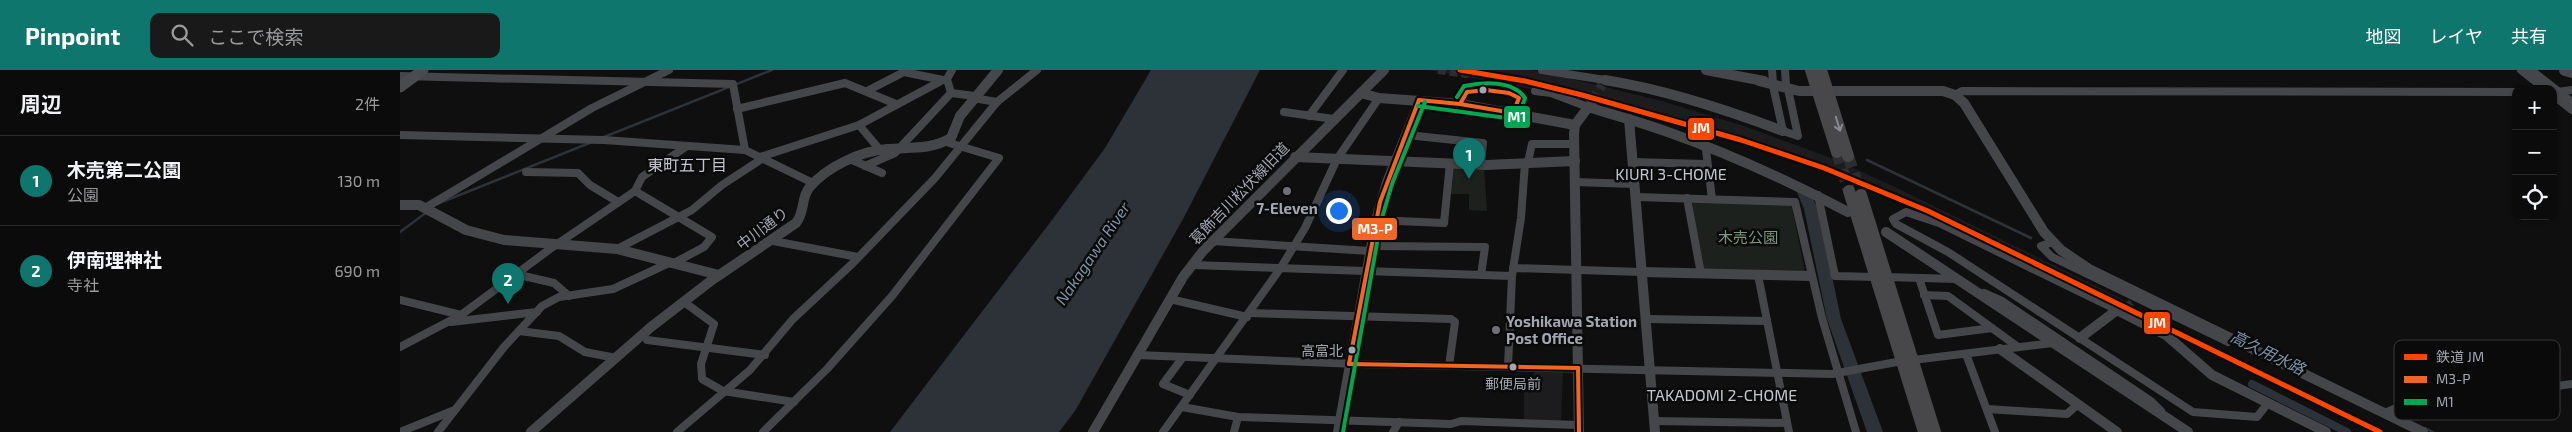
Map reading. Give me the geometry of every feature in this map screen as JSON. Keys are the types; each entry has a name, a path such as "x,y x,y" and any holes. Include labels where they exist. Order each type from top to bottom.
{"main road":[{"path":"400,87 423,70"},
{"path":"1811,70 1823,92 1848,156"},
{"path":"1821,70 1823,92 1837,152"},
{"path":"2565,70 2572,72"},
{"path":"1855,193 1908,360 1935,432"},
{"path":"1908,360 1924,432"}],"street":[{"path":"427,210 592,108 669,70"},
{"path":"617,249 679,217 715,194 722,185 753,168 762,157 859,125 944,80 952,70"},
{"path":"400,135 602,140 745,150 813,183 852,160 880,150 934,146 946,142 954,135 960,116 998,70"},
{"path":"677,432 750,370 793,319 858,257 935,178 997,102 1037,70"},
{"path":"1309,116 1343,70"},
{"name":"葛飾吉川松伏線旧道","path":"1093,432 1170,299 1212,241 1384,70"},
{"path":"1542,70 1604,83 1635,85 1704,104 1798,136 1784,70"},
{"path":"1604,83 1612,70"},
{"path":"1706,70 1787,87 1823,92 1942,91 1955,95 1964,103 2044,232 2053,242 2089,269 2247,346 2394,414"},
{"path":"1772,70 1773,84 1783,131"},
{"path":"2521,70 2540,85"},
{"path":"2531,70 2547,85"},
{"path":"867,91 904,72 944,80"},
{"path":"400,76 733,86 745,150"},
{"path":"944,80 951,93"},
{"path":"737,109 837,83 849,83 858,90 867,91 896,104"},
{"path":"2557,93 2572,90"},
{"path":"1535,91 1551,93 1590,104 1708,148 1794,183 1848,212"},
{"path":"1955,95 1962,91 2512,92"},
{"path":"951,93 997,102"},
{"path":"865,166 895,152 951,93"},
{"path":"1361,93 1379,98 1460,104 1575,125"},
{"path":"2557,94 2572,102"},
{"path":"2557,94 2572,110"},
{"path":"1163,432 1280,269 1305,228 1337,159 1379,98"},
{"path":"1337,432 1375,220 1386,182 1407,135 1419,100"},
{"path":"1182,406 1238,418 1399,422 1449,428 1461,421 1507,427 1579,428 1574,144 1575,125 1590,104"},
{"path":"1284,112 1334,119"},
{"path":"1629,119 1655,432"},
{"path":"859,125 880,150"},
{"path":"1407,135 1483,143 1481,164"},
{"path":"763,432 845,349 904,282 999,158 959,148 946,142"},
{"path":"1508,367 1512,276 1521,218 1526,163 1532,144 1574,144"},
{"path":"462,318 515,274 634,191 642,177 687,146"},
{"path":"1708,148 1706,150 1706,164 1712,199"},
{"path":"1295,157 1481,164 1575,161"},
{"path":"852,160 882,173"},
{"path":"1633,162 1706,164"},
{"path":"1375,220 1444,223 1450,163"},
{"path":"526,172 578,173 590,185 618,202"},
{"path":"1575,182 1634,184"},
{"name":"中川通り","path":"531,432 684,302 719,275 773,241 800,219 803,196 813,183"},
{"path":"1794,183 1795,202 1811,276 1841,372 1856,432"},
{"path":"438,432 519,331 537,312 559,297 613,289 704,247 712,239 701,228 634,191"},
{"path":"1818,195 1835,276 1959,279"},
{"path":"1636,197 1795,202"},
{"path":"1687,198 1701,274"},
{"path":"400,205 419,205 466,230 504,240 617,249 719,275"},
{"path":"2268,403 2257,417 2193,412 2080,340 1948,252 1896,224 1893,220 1906,212 1939,223 2117,310 2166,335 2212,374 2326,432"},
{"path":"1886,232 1959,279 2002,301 2151,401 2172,422"},
{"path":"773,241 858,257"},
{"path":"1212,241 1294,247 1370,248 1452,244 1485,247 1481,275"},
{"path":"2053,242 2041,246 2052,257 2135,301 2229,343 2247,346"},
{"path":"1193,265 1512,276"},
{"path":"1513,268 1811,276"},
{"path":"515,274 554,283 569,296"},
{"path":"1654,421 1788,428 1758,275"},
{"path":"1918,278 1938,335 1992,328"},
{"path":"1971,286 2053,343 2188,432"},
{"path":"1924,295 1948,296 2018,347"},
{"path":"1170,299 1248,315 1451,319 1455,322 1449,366"},
{"path":"400,300 462,318"},
{"path":"684,302 714,324 701,364 702,379 723,391 794,402"},
{"path":"2070,348 2117,310"},
{"path":"400,347 449,322 462,318 537,312"},
{"path":"1646,319 1767,322"},
{"path":"519,331 558,336 585,352 616,358"},
{"path":"647,340 765,354"},
{"path":"1138,356 1349,364 1841,372 1908,360 2053,343"},
{"path":"2000,349 2117,432"},
{"path":"1966,354 1995,432"},
{"path":"1183,357 1163,384 1190,395"},
{"path":"1986,410 2067,414 2077,405"},
{"path":"2389,411 2394,410"},
{"path":"400,432 453,411"},
{"path":"1234,432 1238,418"},
{"path":"2404,420 2423,432"},
{"path":"1393,432 1399,422"}],"shaded area":[{"path":"1428,70 1528,70 1544,72 1662,101 1744,126 1831,158 1895,187 2124,300 2118,306 1903,201 1761,149 1562,92 1560,94"},
{"path":"1563,371 1561,422 1524,420 1524,384 1533,383 1534,372"}],"green space":[{"path":"1452,167 1484,167 1487,211 1469,210 1469,194 1451,194"},
{"name":"木売公園","path":"1692,201 1791,204 1805,271 1703,269"}],"water":[{"name":"Nakagawa River","path":"1151,70 1260,70 1183,219 1075,411 1059,432 890,432 1105,148"}],"waterway":[{"path":"604,137 772,70"},
{"path":"437,204 592,142"},
{"name":"高久用水路","path":"1867,160 2031,238"},
{"path":"1803,192 1811,209 1834,319 1856,375 1875,432"},
{"path":"400,232 427,212"},
{"path":"2252,384 2347,432"},
{"name":"高久用水路","path":"2425,428 2433,432"}],"tunnel":[{"path":"1438,70 1466,74 1468,70"},
{"path":"1592,102 1602,85"},
{"path":"1837,152 1849,191"},
{"path":"1848,156 1861,195"},
{"path":"2118,314 2132,303"}],"rail line":[{"name":"JM","path":"1460,70 1525,81 1582,95 1741,140 1824,168 1928,211 2380,432"}],"transit line":[{"name":"M1","path":"1418,106 1514,119 1519,116 1525,98 1515,88 1498,84 1464,86 1457,97"},
{"name":"M3-P","path":"1486,90 1509,93 1519,98 1513,113 1460,104 1467,92 1486,90"},
{"name":"M3-P","path":"1419,100 1460,104"},
{"name":"M3-P","path":"1349,364 1380,202 1419,100"},
{"name":"M1","path":"1343,432 1381,221 1392,184 1425,102"},
{"name":"M3-P","path":"1349,364 1578,368"},
{"name":"M3-P","path":"1578,368 1579,432"}],"place":[{"name":"木売第二公園","path":"1469,179"},
{"name":"7-Eleven","path":"1287,191"},
{"name":"伊南理神社","path":"508,304"},
{"name":"Yoshikawa Station Post Office","path":"1496,330"},
{"name":"高富北","path":"1352,350"},
{"name":"郵便局前","path":"1513,367"}],"district":[{"name":"東町五丁目","path":"687,164"},
{"name":"KIURI 3-CHOME","path":"1671,173"},
{"name":"TAKADOMI 2-CHOME","path":"1722,394"}]}
